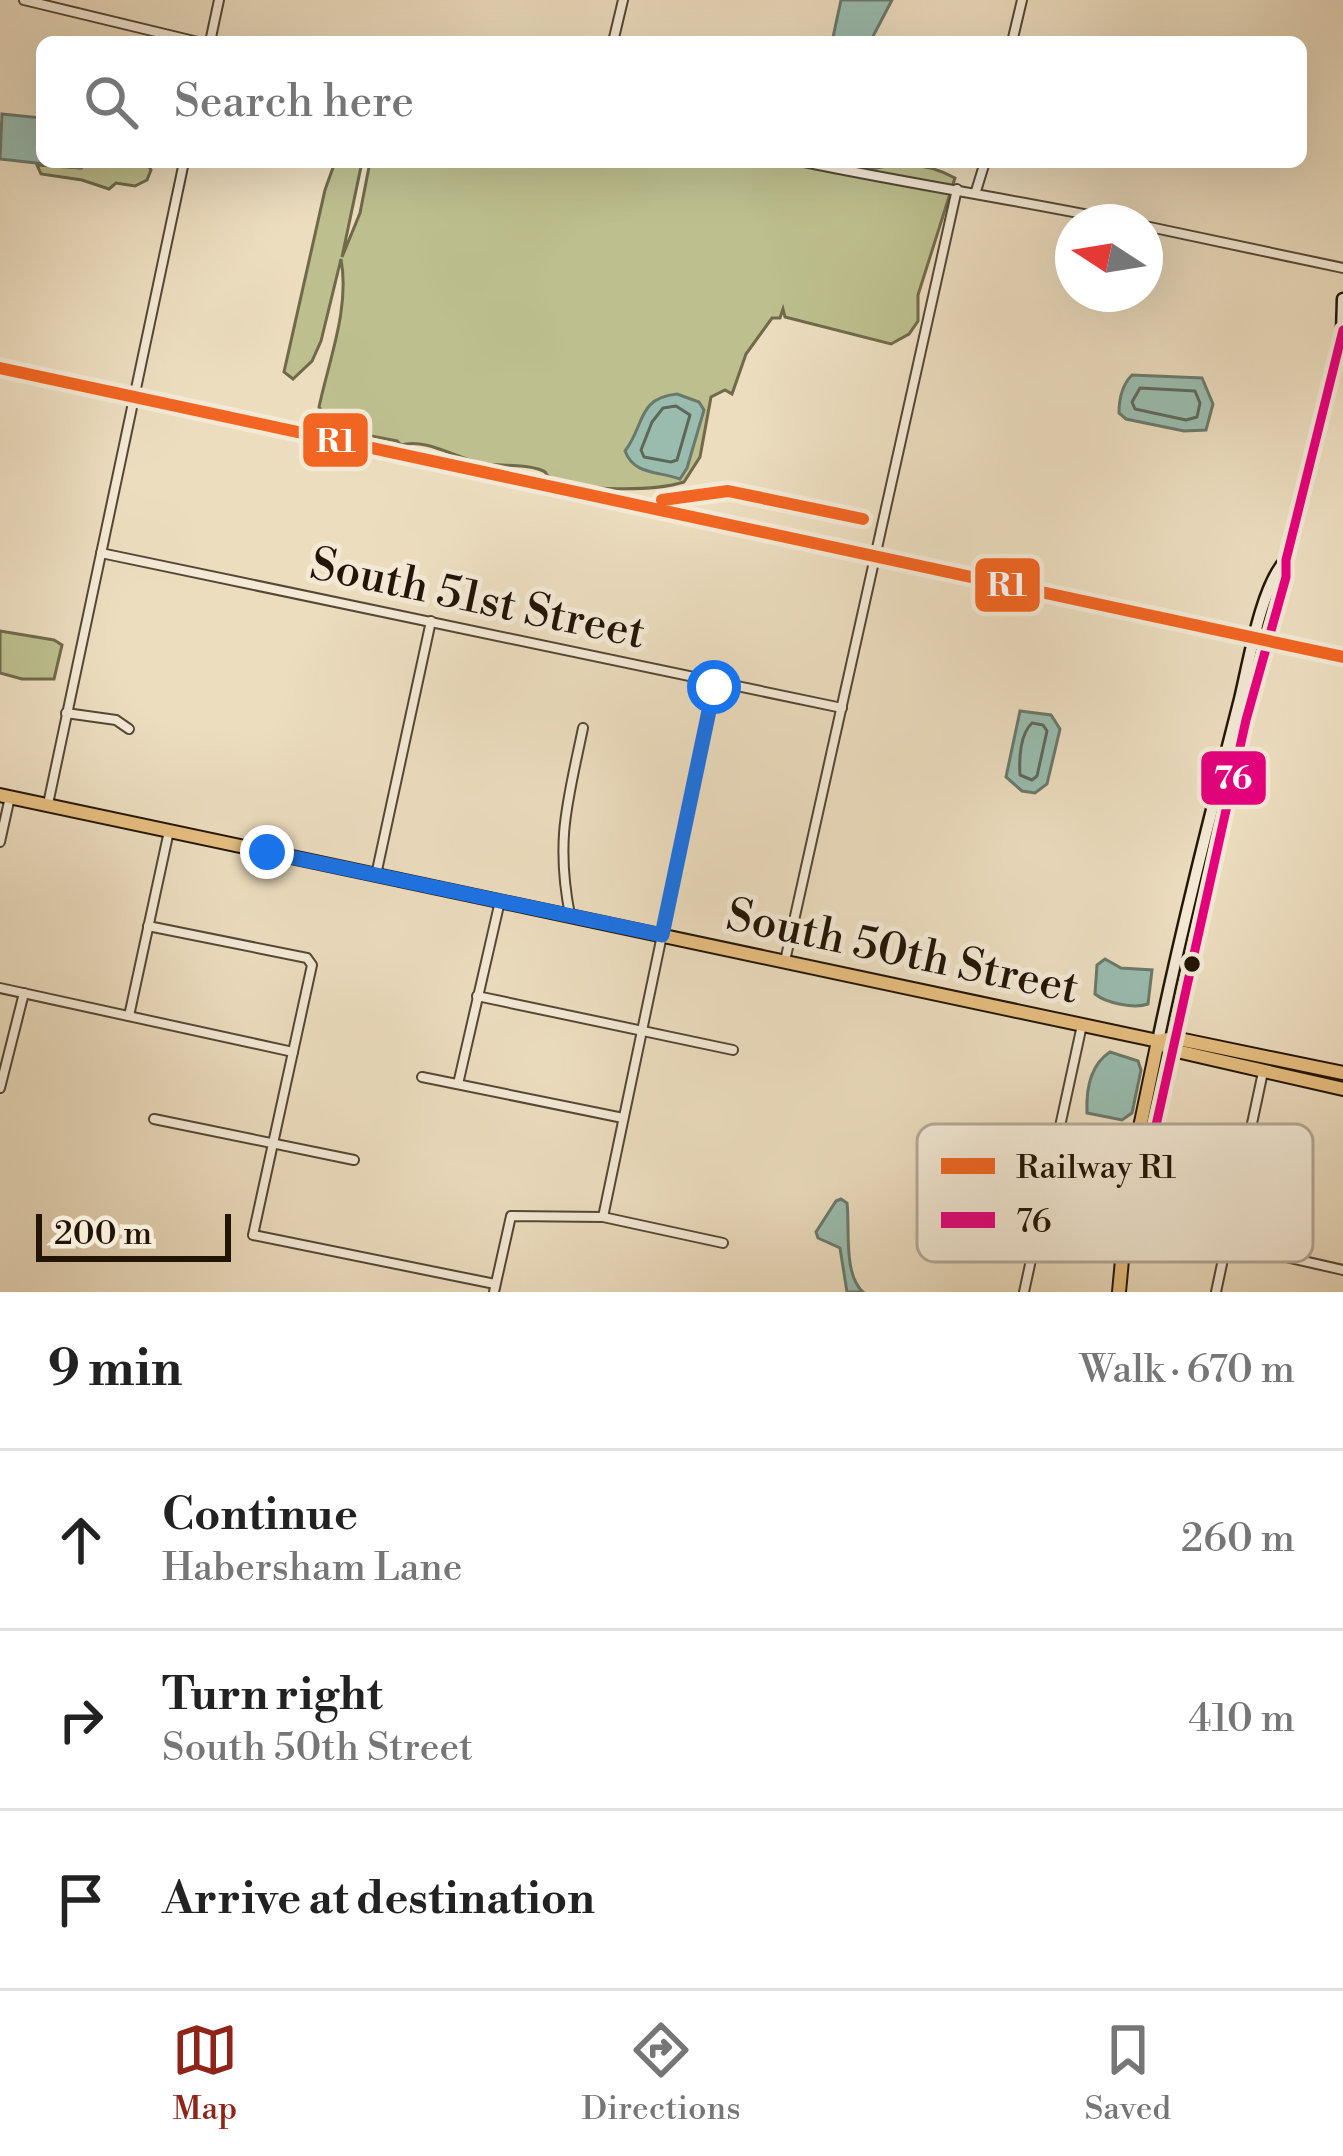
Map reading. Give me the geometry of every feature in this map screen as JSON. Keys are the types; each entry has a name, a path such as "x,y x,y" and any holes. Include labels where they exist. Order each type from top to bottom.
{"main road":[{"path":"1156,1124 1255,684 1310,476 1342,331 1343,298"},
{"path":"1141,1124 1183,922 1229,742 1276,570 1286,560"},
{"path":"1221,829 1215,825 1215,815 1230,759 1229,742"},
{"name":"South 50th Street","path":"5,796 1158,1041 1263,1072 1343,1089"},
{"name":"South 50th Street","path":"1172,1045 1343,1073"},
{"path":"1119,1292 1123,1262"}],"street":[{"path":"24,0 173,36"},
{"path":"211,36 219,0"},
{"path":"615,36 622,0"},
{"path":"1013,36 1022,0"},
{"path":"47,805 183,168"},
{"path":"839,168 1055,208"},
{"path":"976,191 983,168"},
{"path":"785,962 957,189"},
{"path":"1163,230 1343,268"},
{"name":"South 51st Street","path":"101,553 842,708"},
{"path":"376,875 431,621"},
{"path":"603,1217 714,687"},
{"path":"66,713 116,720 129,729"},
{"path":"571,916 561,864 561,834 583,728"},
{"path":"0,842 5,796"},
{"path":"129,1016 169,831"},
{"path":"458,1084 500,901"},
{"path":"148,926 308,958 312,965 254,1235 495,1288 511,1216 603,1217 723,1244"},
{"path":"0,988 293,1052"},
{"path":"0,1088 23,993"},
{"path":"478,996 733,1050"},
{"path":"1061,1124 1082,1025"},
{"path":"1252,1124 1263,1072"},
{"path":"422,1077 623,1118"},
{"path":"154,1119 354,1160"},
{"path":"1024,1292 1031,1262"},
{"path":"1216,1292 1222,1262"},
{"path":"1307,1262 1343,1270"}],"green space":[{"path":"38,168 151,170 147,180 135,186 116,183 109,189 41,174"},
{"path":"333,168 361,168 342,257 360,213 369,168 926,168 955,178 918,295 918,321 909,334 891,344 785,317 783,309 746,354 732,394 725,390 711,397 700,457 684,482 619,489 566,483 531,467 481,463 431,446 401,445 345,431 325,415 319,407 341,315 341,259 312,361 293,379 284,372"},
{"path":"0,631 62,645 54,679 0,673"}],"water":[{"path":"841,0 892,0 873,36 833,36"},
{"path":"2,114 36,117 36,163 0,159"},
{"path":"1132,375 1202,378 1213,404 1206,430 1184,431 1126,419 1119,413 1120,402"},
{"path":"677,394 699,402 704,410 680,479 641,468 625,451 648,407"},
{"path":"1020,711 1051,715 1060,729 1047,784 1035,793 1022,791 1006,777"},
{"path":"1105,959 1121,968 1152,970 1148,1004 1120,1004 1095,994 1097,965"},
{"path":"1110,1052 1138,1061 1141,1070 1132,1113 1122,1120 1087,1113 1091,1079"},
{"path":"841,1199 847,1203 852,1274 863,1292 847,1292 840,1248 818,1238 816,1232"}],"rail line":[{"name":"R1","path":"0,368 1343,657"},
{"name":"R1","path":"662,500 728,491 863,519"}],"transit line":[{"name":"76","path":"1156,1124 1246,720 1286,577 1286,560 1343,330"}],"route":[{"path":"267,852 662,935 714,687"}]}
